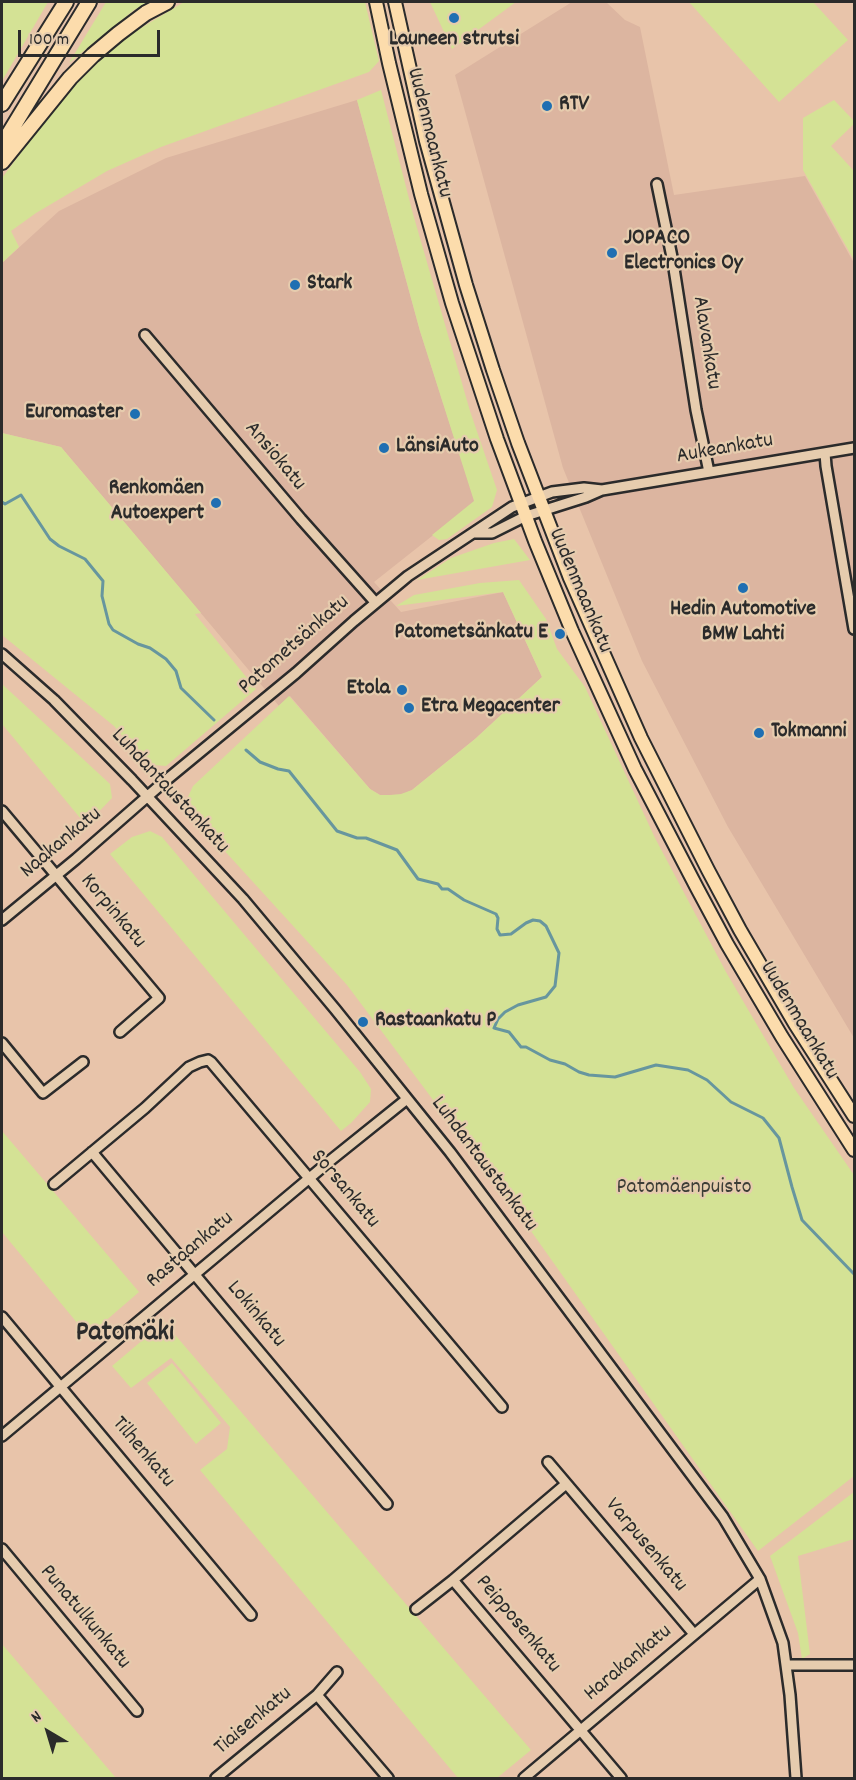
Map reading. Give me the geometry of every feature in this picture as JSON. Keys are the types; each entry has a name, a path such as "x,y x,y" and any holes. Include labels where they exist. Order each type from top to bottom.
{"highway":[{"path":"2,89 55,2"},
{"path":"2,104 66,2"},
{"path":"2,145 89,2"},
{"path":"2,162 70,78 93,55 146,13 167,2"}],"main road":[{"name":"Uudenmaankatu","path":"376,2 402,120 434,243 469,356 496,439 572,631 672,840 727,944 807,1078 855,1150"},
{"name":"Uudenmaankatu","path":"395,2 426,141 452,237 518,443 570,578 618,690 676,809 795,1024 855,1116"}],"street":[{"name":"Alavankatu","path":"657,184 673,262 694,399 709,472"},
{"name":"Ansiokatu","path":"145,335 375,603"},
{"name":"Aukeankatu","path":"526,516 602,490 855,448"},
{"path":"825,453 855,629"},
{"name":"Aukeankatu","path":"538,497 552,492 584,488 602,490"},
{"name":"Patometsänkatu","path":"148,797 296,673 375,603 437,556 495,517 538,497"},
{"name":"Patometsänkatu","path":"474,533 492,533 526,516"},
{"name":"Luhdantaustankatu","path":"2,654 54,700 243,898 450,1152 723,1517 760,1579 783,1643 787,1665 796,1779"},
{"name":"Naakankatu","path":"2,920 148,797"},
{"name":"Korpinkatu","path":"2,811 159,998 120,1032"},
{"path":"2,1043 43,1094 84,1062"},
{"name":"Sorsankatu","path":"92,1152 145,1108 189,1067 208,1060 502,1407"},
{"name":"Rastaankatu","path":"2,1436 309,1178 407,1099"},
{"path":"54,1184 92,1152"},
{"name":"Lokinkatu","path":"92,1152 387,1504"},
{"name":"Tilhenkatu","path":"2,1317 250,1615"},
{"name":"Varpusenkatu","path":"548,1462 694,1634"},
{"path":"416,1609 566,1484"},
{"name":"Punatulkunkatu","path":"2,1549 137,1711"},
{"name":"Harakankatu","path":"524,1779 760,1579"},
{"name":"Peipposenkatu","path":"453,1580 621,1779"},
{"path":"787,1665 855,1665"},
{"name":"Tiaisenkatu","path":"216,1779 318,1695 337,1672"},
{"name":"Tiaisenkatu","path":"318,1695 388,1779"}],"shaded area":[{"path":"572,2 606,2 625,20 640,27 674,195 805,176 854,263 854,1038 728,827 642,661 563,468 455,75"},
{"path":"357,100 420,331 475,502 374,582 401,612 503,592 542,677 475,739 412,790 401,795 380,795 370,789 290,696 279,706 61,447 2,433 2,263 59,211 166,158"}],"green space":[{"path":"2,2 48,2 2,81"},
{"path":"106,2 149,2 134,10 69,63"},
{"path":"184,2 365,2 379,61 369,72 161,147 107,171 36,213 11,231 19,247 2,263 2,178 61,99 121,40"},
{"path":"430,2 516,2 452,49"},
{"path":"689,2 813,2 848,40 779,102"},
{"path":"381,90 413,214 470,411 497,490 492,507 447,539 439,540 432,535 474,501 420,331 357,100"},
{"path":"834,100 854,121 854,124 831,146 854,171 854,260 803,170 803,118"},
{"path":"2,433 61,447 201,613 195,614 256,689 166,766 144,762 114,726 2,635"},
{"path":"514,539 530,560 417,580 451,558 494,543"},
{"name":"Patomäenpuisto","path":"519,580 546,619 557,649 585,687 655,838 726,972 794,1088 854,1175 854,1476 758,1551 526,1224 347,985 191,814 187,799 193,786 289,696 370,789 380,795 401,794 412,790 475,739 542,677 503,592 396,606 414,595 480,583"},
{"path":"2,684 110,784 112,798 86,825 2,724"},
{"path":"150,831 162,837 360,1072 371,1089 370,1102 341,1131 110,854 132,837"},
{"path":"2,1131 139,1292 88,1336 2,1232"},
{"path":"164,1322 531,1750 497,1778 458,1778 200,1470 227,1449 230,1427 171,1358 131,1388 112,1366"},
{"path":"172,1363 221,1423 196,1444 147,1383"},
{"path":"854,1492 854,1539 798,1556 810,1654 802,1659 798,1633 770,1556"},
{"path":"2,1644 116,1778 2,1778"}],"waterway":[{"path":"2,502 5,504 21,495 50,539 85,559 103,581 102,596 109,624 113,630 150,648 166,659 176,671 181,688 214,720"},
{"path":"246,750 260,762 289,771 337,831 357,838 366,838 397,850 418,879 438,884 442,889 448,889 464,900 496,914 497,929 500,935 511,934 533,920 540,921 546,926 559,953 555,986 546,997 518,1005 505,1012 498,1019 494,1028 509,1032 521,1047 526,1047 550,1060 589,1075 615,1077 656,1065 688,1070 707,1080 731,1102 763,1118 779,1138 802,1220 854,1274"}],"place":[{"name":"Launeen strutsi","path":"454,18"},
{"name":"RTV","path":"547,106"},
{"name":"JOPACO Electronics Oy","path":"612,253"},
{"name":"Stark","path":"295,285"},
{"name":"Euromaster","path":"135,414"},
{"name":"LänsiAuto","path":"384,448"},
{"name":"Renkomäen Autoexpert","path":"216,503"},
{"name":"Hedin Automotive BMW Lahti","path":"743,588"},
{"name":"Patometsänkatu E","path":"560,634"},
{"name":"Etola","path":"402,690"},
{"name":"Etra Megacenter","path":"409,708"},
{"name":"Tokmanni","path":"759,733"},
{"name":"Rastaankatu P","path":"363,1022"}],"district":[{"name":"Patomäki","path":"125,1335"}]}
